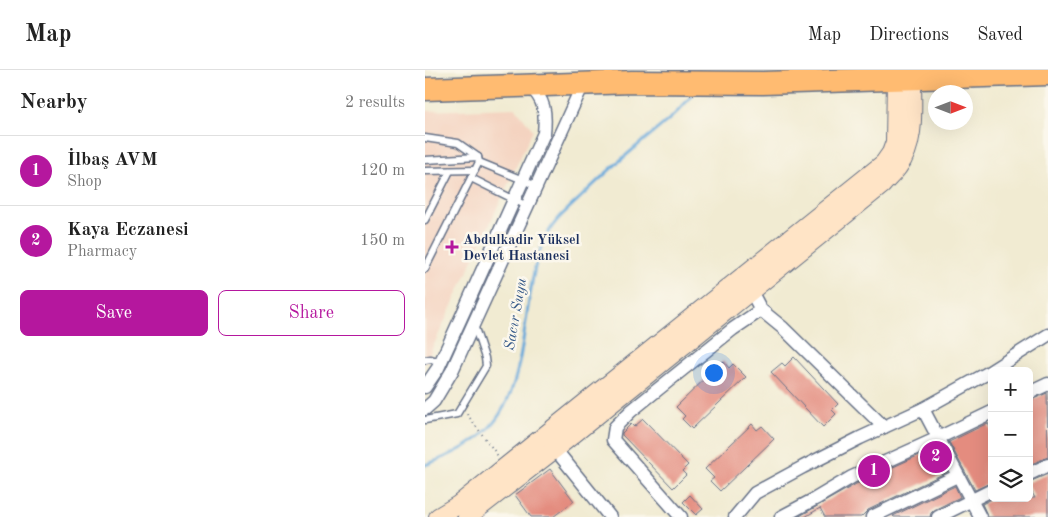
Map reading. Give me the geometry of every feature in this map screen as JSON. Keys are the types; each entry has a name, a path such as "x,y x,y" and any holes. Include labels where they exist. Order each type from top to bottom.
{"highway":[{"path":"425,89 632,82 763,83 1048,74"}],"street":[{"path":"469,516 555,449 882,185 899,166 910,139 912,119 904,79"},
{"path":"438,517 458,505 884,163 891,153 895,142 904,79"},
{"path":"425,409 434,401 449,378 583,84"},
{"path":"425,387 440,362 465,311 544,133 546,118 543,104 537,92 529,86"},
{"path":"751,290 761,310 783,328 884,427"},
{"path":"681,517 613,440 615,428 631,412 733,329 761,310"},
{"path":"735,517 755,494 803,467 923,409 986,374 1048,335"},
{"path":"440,362 460,355"},
{"path":"440,362 449,378"},
{"path":"1033,392 1048,384"},
{"path":"923,409 980,517"},
{"path":"781,517 851,477 988,414"},
{"path":"555,449 610,517"},
{"path":"1033,472 1048,465"},
{"path":"872,517 957,476"},
{"path":"938,517 988,492"}],"lane":[{"path":"425,138 458,143 478,160 536,186"},
{"path":"425,160 478,160"},
{"path":"425,269 475,170 478,160"},
{"path":"425,171 475,170"},
{"path":"425,220 450,171"},
{"path":"471,178 527,206"},
{"path":"425,420 457,414 486,366 474,324"},
{"path":"425,360 440,362"}],"path":[{"path":"461,407 490,446"}],"shaded area":[{"name":"Abdulkadir Yüksel Devlet Hastanesi","path":"516,108 533,130 425,364 425,111"}],"building":[{"path":"794,357 838,404 832,410 836,414 823,427 771,372 782,363 785,366"},
{"path":"723,361 729,368 733,364 746,377 692,429 682,419 685,416 676,407"},
{"path":"1047,393 1048,457 1033,463 1033,412 1033,399"},
{"path":"643,419 688,465 682,471 686,475 673,488 622,435 631,424 634,427"},
{"path":"988,423 988,484 975,490 949,442"},
{"path":"752,424 757,430 762,426 774,439 720,491 710,481 714,478 705,469"},
{"path":"935,448 947,472 868,510 861,517 825,517 820,508 805,517 798,517 856,484"},
{"path":"550,469 574,501 553,517 531,517 515,495"},
{"path":"1048,474 1048,517 988,517 982,504 988,501 1033,502 1033,498 1035,498 1033,494 1033,480"},
{"path":"955,486 960,497 934,510 930,517 893,516"},
{"path":"690,495 703,509 696,515 683,502"}],"waterway":[{"name":"Sacır Suyu","path":"425,465 442,459 473,442 498,417 507,401 522,348 536,263 544,240 551,228 602,177 678,111 694,90"}],"place":[{"name":"Abdulkadir Yüksel Devlet Hastanesi","path":"452,247"},
{"name":"Kaya Eczanesi","path":"936,457"},
{"name":"İlbaş AVM","path":"874,471"}]}
